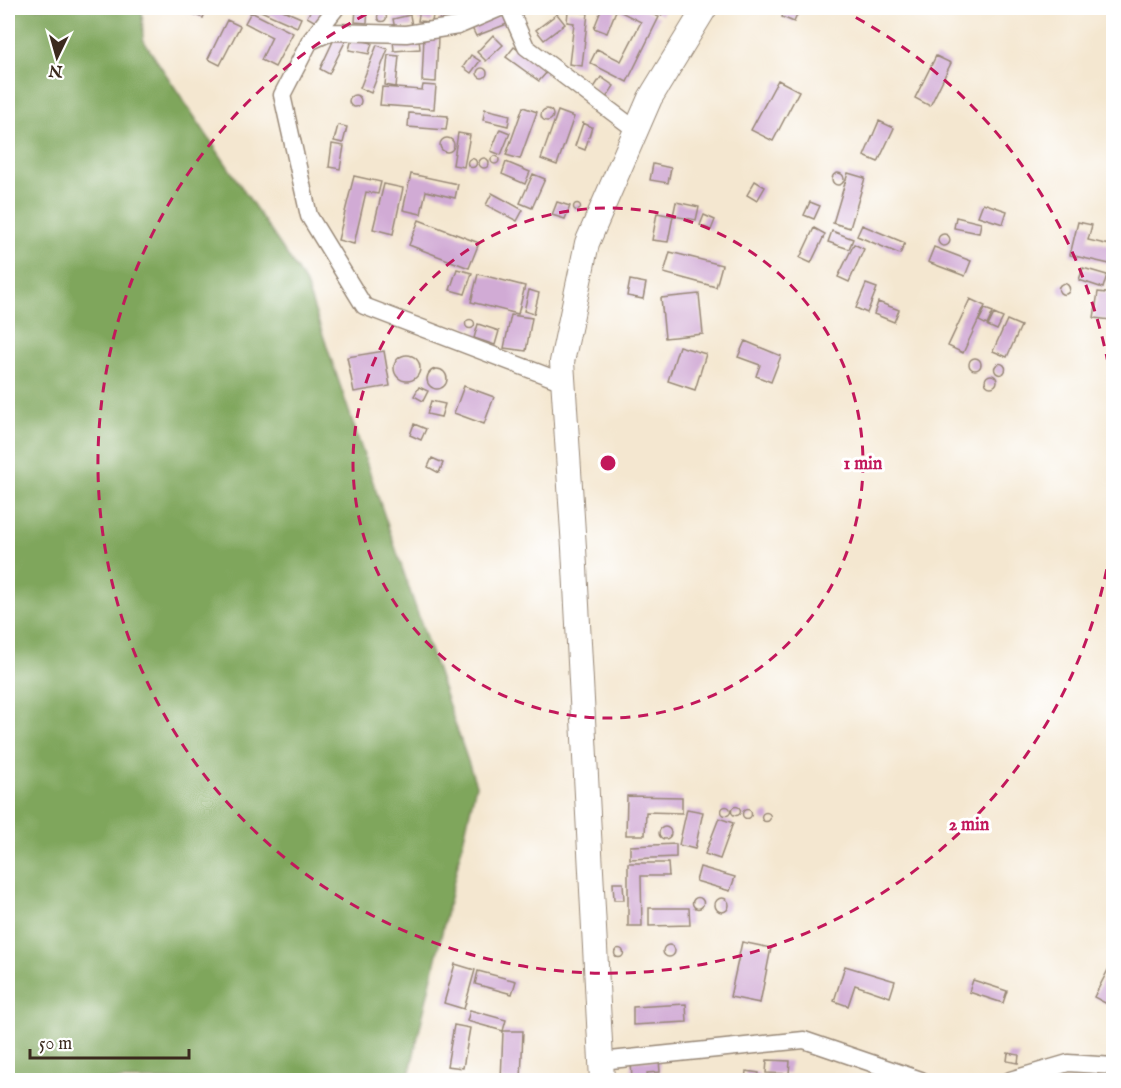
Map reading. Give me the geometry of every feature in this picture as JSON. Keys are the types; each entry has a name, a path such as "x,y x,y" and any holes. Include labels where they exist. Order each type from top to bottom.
{"main road":[{"path":"602,1071 562,362 587,243 650,98 705,8"}],"street":[{"path":"336,8 310,41 282,95 309,216 364,306 563,382"},
{"path":"310,41 331,32 406,34 458,26 500,8"},
{"path":"509,8 526,47 636,130"},
{"path":"602,1071 804,1040 921,1080"},
{"path":"1010,1080 1068,1063 1113,1066"}],"green space":[{"path":"8,8 142,8 143,40 305,282 476,785 408,1080 8,1080"}],"building":[{"path":"183,8 207,8 203,18 182,10"},
{"path":"254,8 278,8 301,18 297,27"},
{"path":"312,8 328,8 319,24 307,17"},
{"path":"356,8 368,8 367,23 355,22"},
{"path":"420,8 434,8 432,22 418,21"},
{"path":"436,8 473,8 474,12 441,23"},
{"path":"602,8 617,8 607,33 594,28"},
{"path":"623,8 639,8 659,17 627,82 590,63 597,49 621,61 641,22 621,12"},
{"path":"651,8 665,8 662,15 650,10"},
{"path":"785,8 800,8 794,22 782,17"},
{"path":"568,11 588,13 582,66 569,64 574,23 567,22"},
{"path":"251,12 293,33 275,67 261,60 272,37 245,23"},
{"path":"382,12 387,17 382,22 377,17"},
{"path":"503,14 507,24 476,36 471,26"},
{"path":"557,14 565,24 544,40 536,30"},
{"path":"410,15 412,26 395,29 393,19"},
{"path":"227,20 240,26 220,65 208,59"},
{"path":"336,35 346,40 329,74 320,69"},
{"path":"493,35 503,45 486,61 477,52"},
{"path":"424,36 438,37 436,82 422,81"},
{"path":"352,38 372,43 369,54 349,50"},
{"path":"419,38 420,49 394,51 393,40"},
{"path":"377,45 388,49 371,93 360,88"},
{"path":"514,47 547,72 539,81 506,57"},
{"path":"388,55 399,56 396,87 385,85"},
{"path":"471,55 480,61 471,73 463,67"},
{"path":"936,56 951,63 930,106 915,98"},
{"path":"482,68 486,69 486,77 482,78 478,77 477,73 478,69"},
{"path":"601,77 614,86 606,98 593,89"},
{"path":"778,80 799,91 773,141 751,130"},
{"path":"423,85 436,86 434,109 380,105 382,87 422,90"},
{"path":"357,95 361,101 357,107 353,107 349,99"},
{"path":"523,107 537,112 520,159 506,155"},
{"path":"485,109 510,115 508,126 483,120"},
{"path":"549,109 553,115 549,121 545,121 541,113"},
{"path":"558,111 574,117 557,165 541,159"},
{"path":"409,113 448,116 446,130 408,127"},
{"path":"879,121 894,128 878,162 864,156"},
{"path":"583,123 592,127 585,150 575,146"},
{"path":"338,125 347,127 343,143 334,141"},
{"path":"500,129 510,133 501,155 491,151"},
{"path":"458,133 470,135 464,167 453,165"},
{"path":"444,138 450,138 454,145 450,152 444,152 440,148 440,142"},
{"path":"332,144 344,146 340,169 329,167"},
{"path":"495,156 499,160 495,164 491,160"},
{"path":"472,158 477,163 472,168 467,163"},
{"path":"484,158 488,159 488,167 484,168 480,167 479,163 480,159"},
{"path":"506,162 530,172 525,184 502,174"},
{"path":"653,164 671,168 668,183 650,180"},
{"path":"840,173 844,179 840,185 836,185 832,177"},
{"path":"848,173 865,178 850,228 833,223"},
{"path":"411,174 458,184 455,198 426,191 421,214 403,210"},
{"path":"533,174 545,179 532,208 520,203"},
{"path":"354,176 381,182 378,194 366,192 354,244 338,240"},
{"path":"755,181 765,187 757,201 747,195"},
{"path":"384,184 403,188 393,234 373,229"},
{"path":"492,193 523,210 517,221 486,205"},
{"path":"557,202 570,206 565,219 552,215"},
{"path":"676,202 699,207 696,220 673,216"},
{"path":"810,202 820,206 814,219 804,215"},
{"path":"577,203 581,207 577,211 573,207"},
{"path":"983,203 1007,211 1003,224 978,216"},
{"path":"657,213 673,216 668,242 652,240"},
{"path":"704,215 715,220 711,230 700,225"},
{"path":"956,217 981,223 979,233 954,228"},
{"path":"419,220 479,243 469,268 409,245"},
{"path":"1078,222 1092,225 1088,240 1114,246 1114,265 1070,255"},
{"path":"862,225 905,243 900,254 857,236"},
{"path":"814,228 825,234 811,263 800,258"},
{"path":"832,231 853,239 849,249 828,242"},
{"path":"946,234 950,240 946,246 942,246 938,238"},
{"path":"854,244 864,249 849,282 838,277"},
{"path":"934,247 971,261 965,276 928,262"},
{"path":"670,252 722,265 716,287 664,273"},
{"path":"1083,268 1107,275 1103,288 1079,280"},
{"path":"457,269 472,273 465,294 450,290"},
{"path":"478,274 525,286 518,314 471,302"},
{"path":"630,280 646,283 643,299 627,296"},
{"path":"866,284 877,288 867,313 856,308"},
{"path":"1064,284 1068,285 1068,293 1064,294 1060,293 1059,289 1060,285"},
{"path":"529,290 539,293 534,314 524,311"},
{"path":"1098,292 1114,294 1111,320 1094,318"},
{"path":"699,294 703,334 665,338 661,298"},
{"path":"970,299 985,306 963,353 948,346"},
{"path":"878,302 899,310 894,322 874,314"},
{"path":"985,309 993,312 987,325 979,321"},
{"path":"994,314 1003,318 997,330 988,326"},
{"path":"511,315 532,318 526,351 504,348"},
{"path":"470,320 474,324 470,328 466,324"},
{"path":"1007,320 1021,326 1007,357 993,351"},
{"path":"478,324 499,331 495,345 474,338"},
{"path":"745,341 781,356 771,382 756,376 760,365 738,357"},
{"path":"679,346 706,354 695,390 668,381"},
{"path":"384,351 390,386 354,392 347,357"},
{"path":"407,355 416,359 420,368 416,377 407,381 398,377 394,368 398,359"},
{"path":"977,358 980,359 980,369 973,370 970,369 969,362 970,359"},
{"path":"1000,363 1006,369 1000,375 994,369"},
{"path":"437,369 444,372 447,379 444,386 437,389 430,386 427,379 430,372"},
{"path":"993,375 996,376 996,386 989,387 986,386 985,379 986,376"},
{"path":"464,386 494,397 484,424 454,413"},
{"path":"419,387 428,391 423,401 414,396"},
{"path":"431,401 445,404 441,417 427,414"},
{"path":"414,424 426,429 421,440 410,435"},
{"path":"432,458 443,463 439,473 428,467"},
{"path":"627,796 682,797 682,813 646,812 645,835 626,835"},
{"path":"736,806 741,811 736,816 731,811"},
{"path":"726,807 730,811 726,815 722,811"},
{"path":"687,809 703,812 695,849 679,845"},
{"path":"747,809 752,814 747,819 742,814"},
{"path":"766,813 770,817 766,821 762,817"},
{"path":"719,818 733,823 720,859 705,854"},
{"path":"665,827 671,833 665,839 659,833"},
{"path":"676,844 676,857 630,859 630,846"},
{"path":"628,863 668,863 669,876 641,876 642,926 628,926"},
{"path":"700,867 735,877 730,891 696,881"},
{"path":"613,883 623,883 624,900 614,900"},
{"path":"698,897 704,903 698,909 692,903"},
{"path":"722,898 727,900 729,905 727,910 722,912 717,910 715,905 717,900"},
{"path":"649,908 689,908 690,925 649,926"},
{"path":"742,942 771,948 760,1003 730,997"},
{"path":"671,945 674,946 674,956 667,957 664,956 663,949 664,946"},
{"path":"619,948 624,953 619,958 614,953"},
{"path":"455,964 475,970 464,1009 444,1003"},
{"path":"845,966 895,981 890,997 855,985 848,1006 834,1001"},
{"path":"1108,970 1114,973 1114,993 1107,1004 1094,997"},
{"path":"478,971 516,981 512,994 475,984"},
{"path":"973,980 1007,991 1003,1003 969,992"},
{"path":"686,1004 687,1022 633,1025 633,1007"},
{"path":"470,1010 506,1020 503,1031 467,1021"},
{"path":"454,1025 470,1028 463,1068 447,1066"},
{"path":"503,1031 523,1031 521,1080 501,1080"},
{"path":"1008,1053 1019,1055 1018,1063 1007,1061"},
{"path":"659,1060 660,1072 647,1073 648,1080 632,1080 631,1061"},
{"path":"767,1060 790,1061 789,1074 766,1073"},
{"path":"746,1071 759,1073 758,1080 745,1080"}]}
